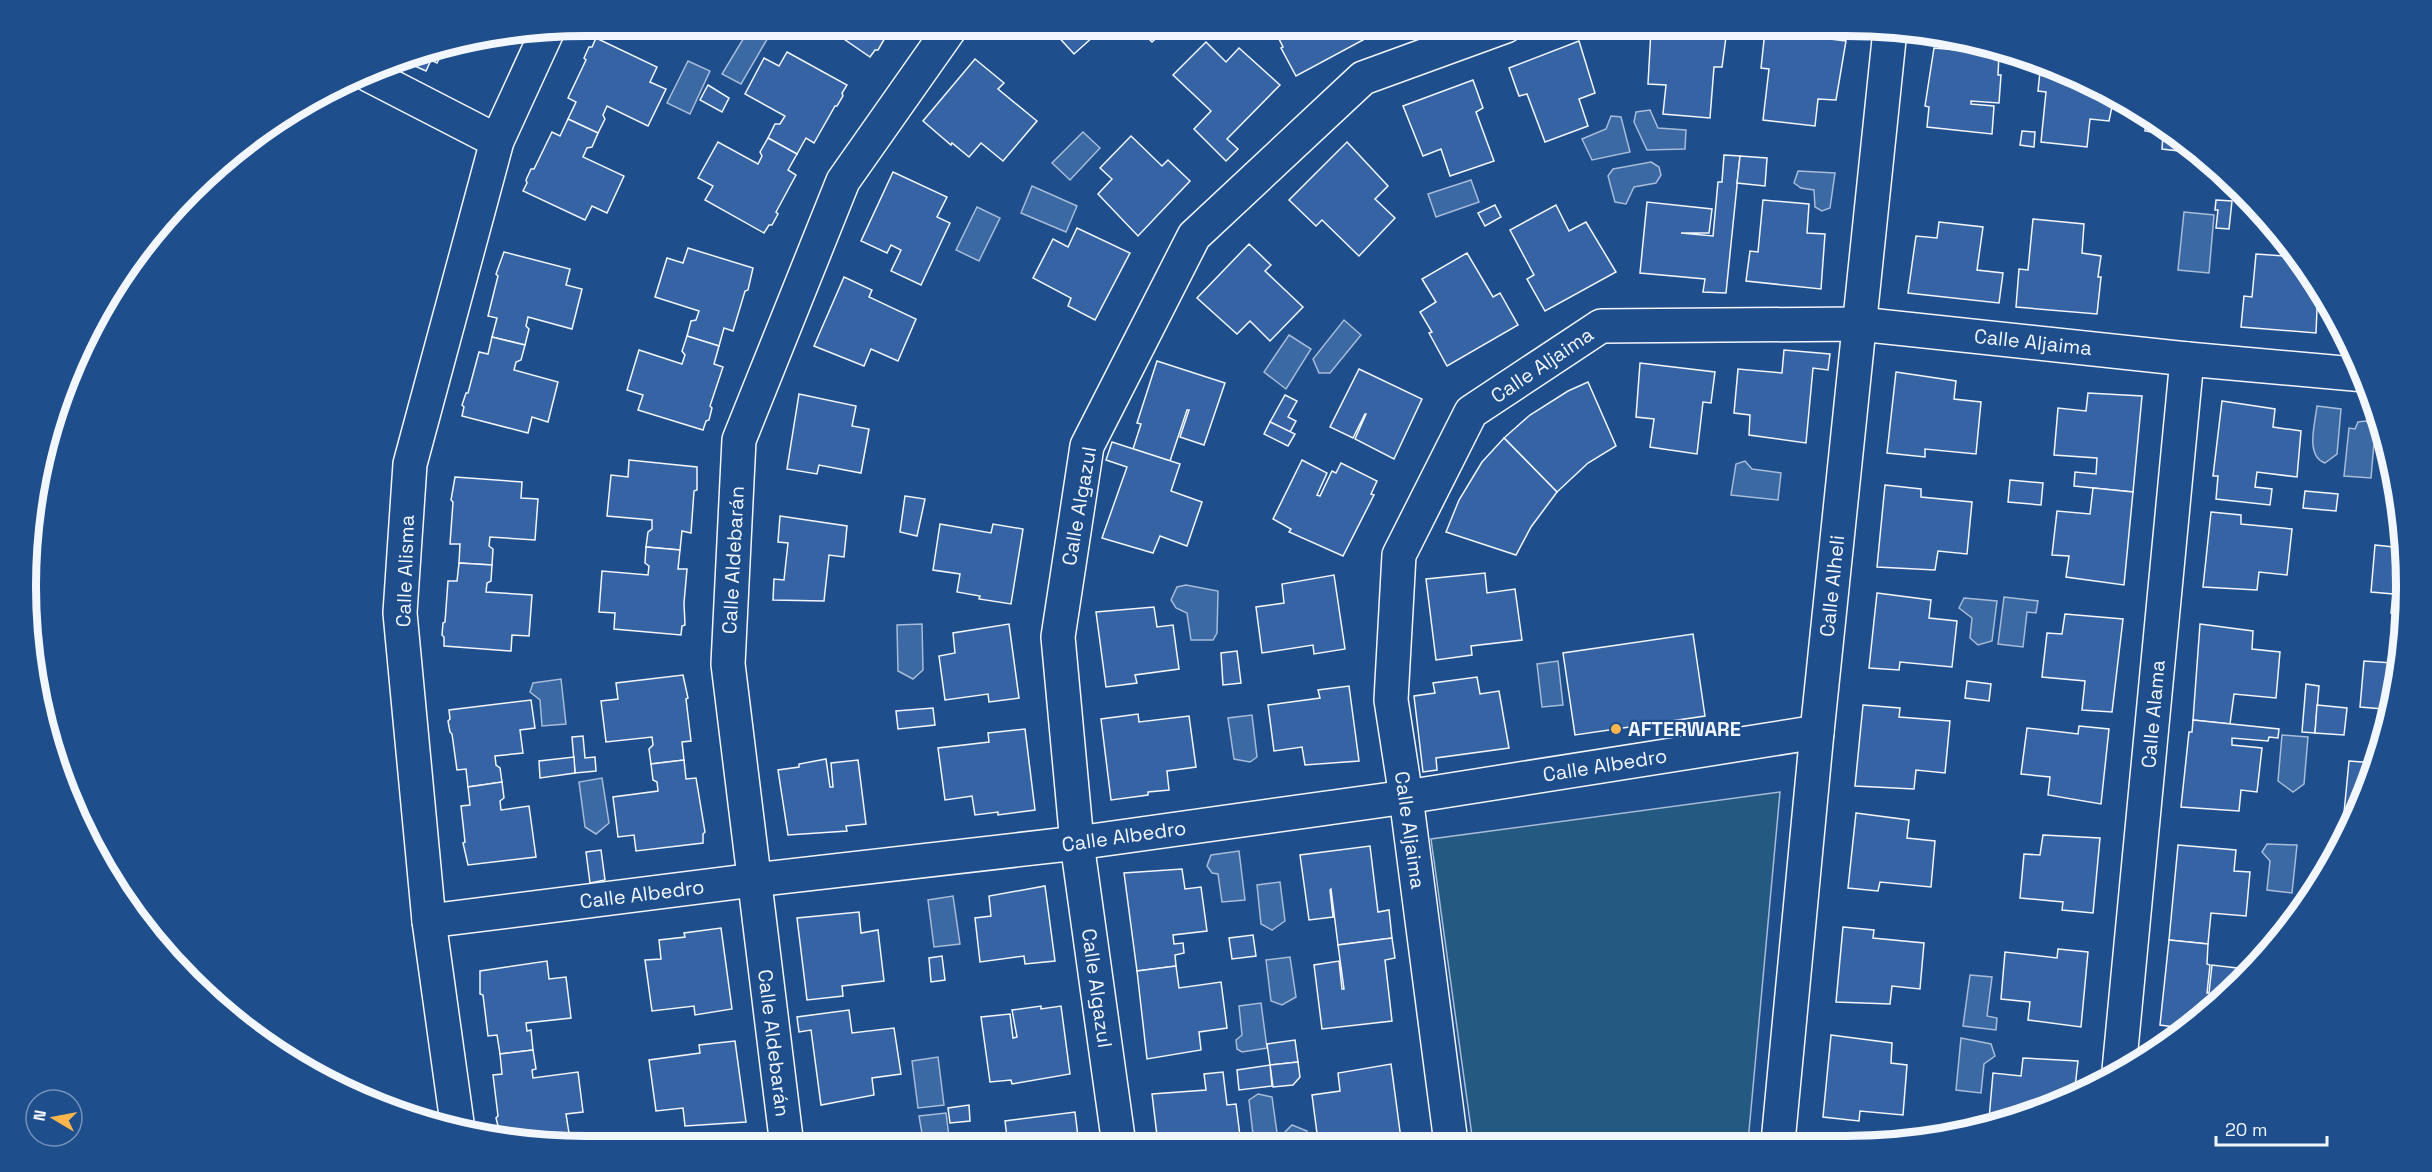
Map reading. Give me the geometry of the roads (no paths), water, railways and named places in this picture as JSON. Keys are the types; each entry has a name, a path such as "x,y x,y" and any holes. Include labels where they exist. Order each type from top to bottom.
{"street":[{"name":"Calle Aldebarán","path":"786,1136 728,664 740,440 843,181 945,36"},
{"name":"Calle Algazul","path":"1118,1136 1077,843 1058,637 1087,446 1194,236 1363,78 1478,36"},
{"name":"Calle Alisma","path":"457,1120 429,921 400,613 410,464 497,141 544,38"},
{"name":"Calle Alheli","path":"1779,1136 1817,732 1889,38"},
{"path":"375,78 497,141"},
{"name":"Calle Aljaima","path":"1450,1136 1406,797 1391,700 1399,555 1471,412 1601,326 1859,324 2187,359 2353,374"},
{"name":"Calle Alama","path":"2120,1063 2187,359"},
{"name":"Calle Albedro","path":"429,921 754,880 1077,843 1406,797 1817,732"}],"place":[{"name":"AFTERWARE","path":"1616,729"}]}
